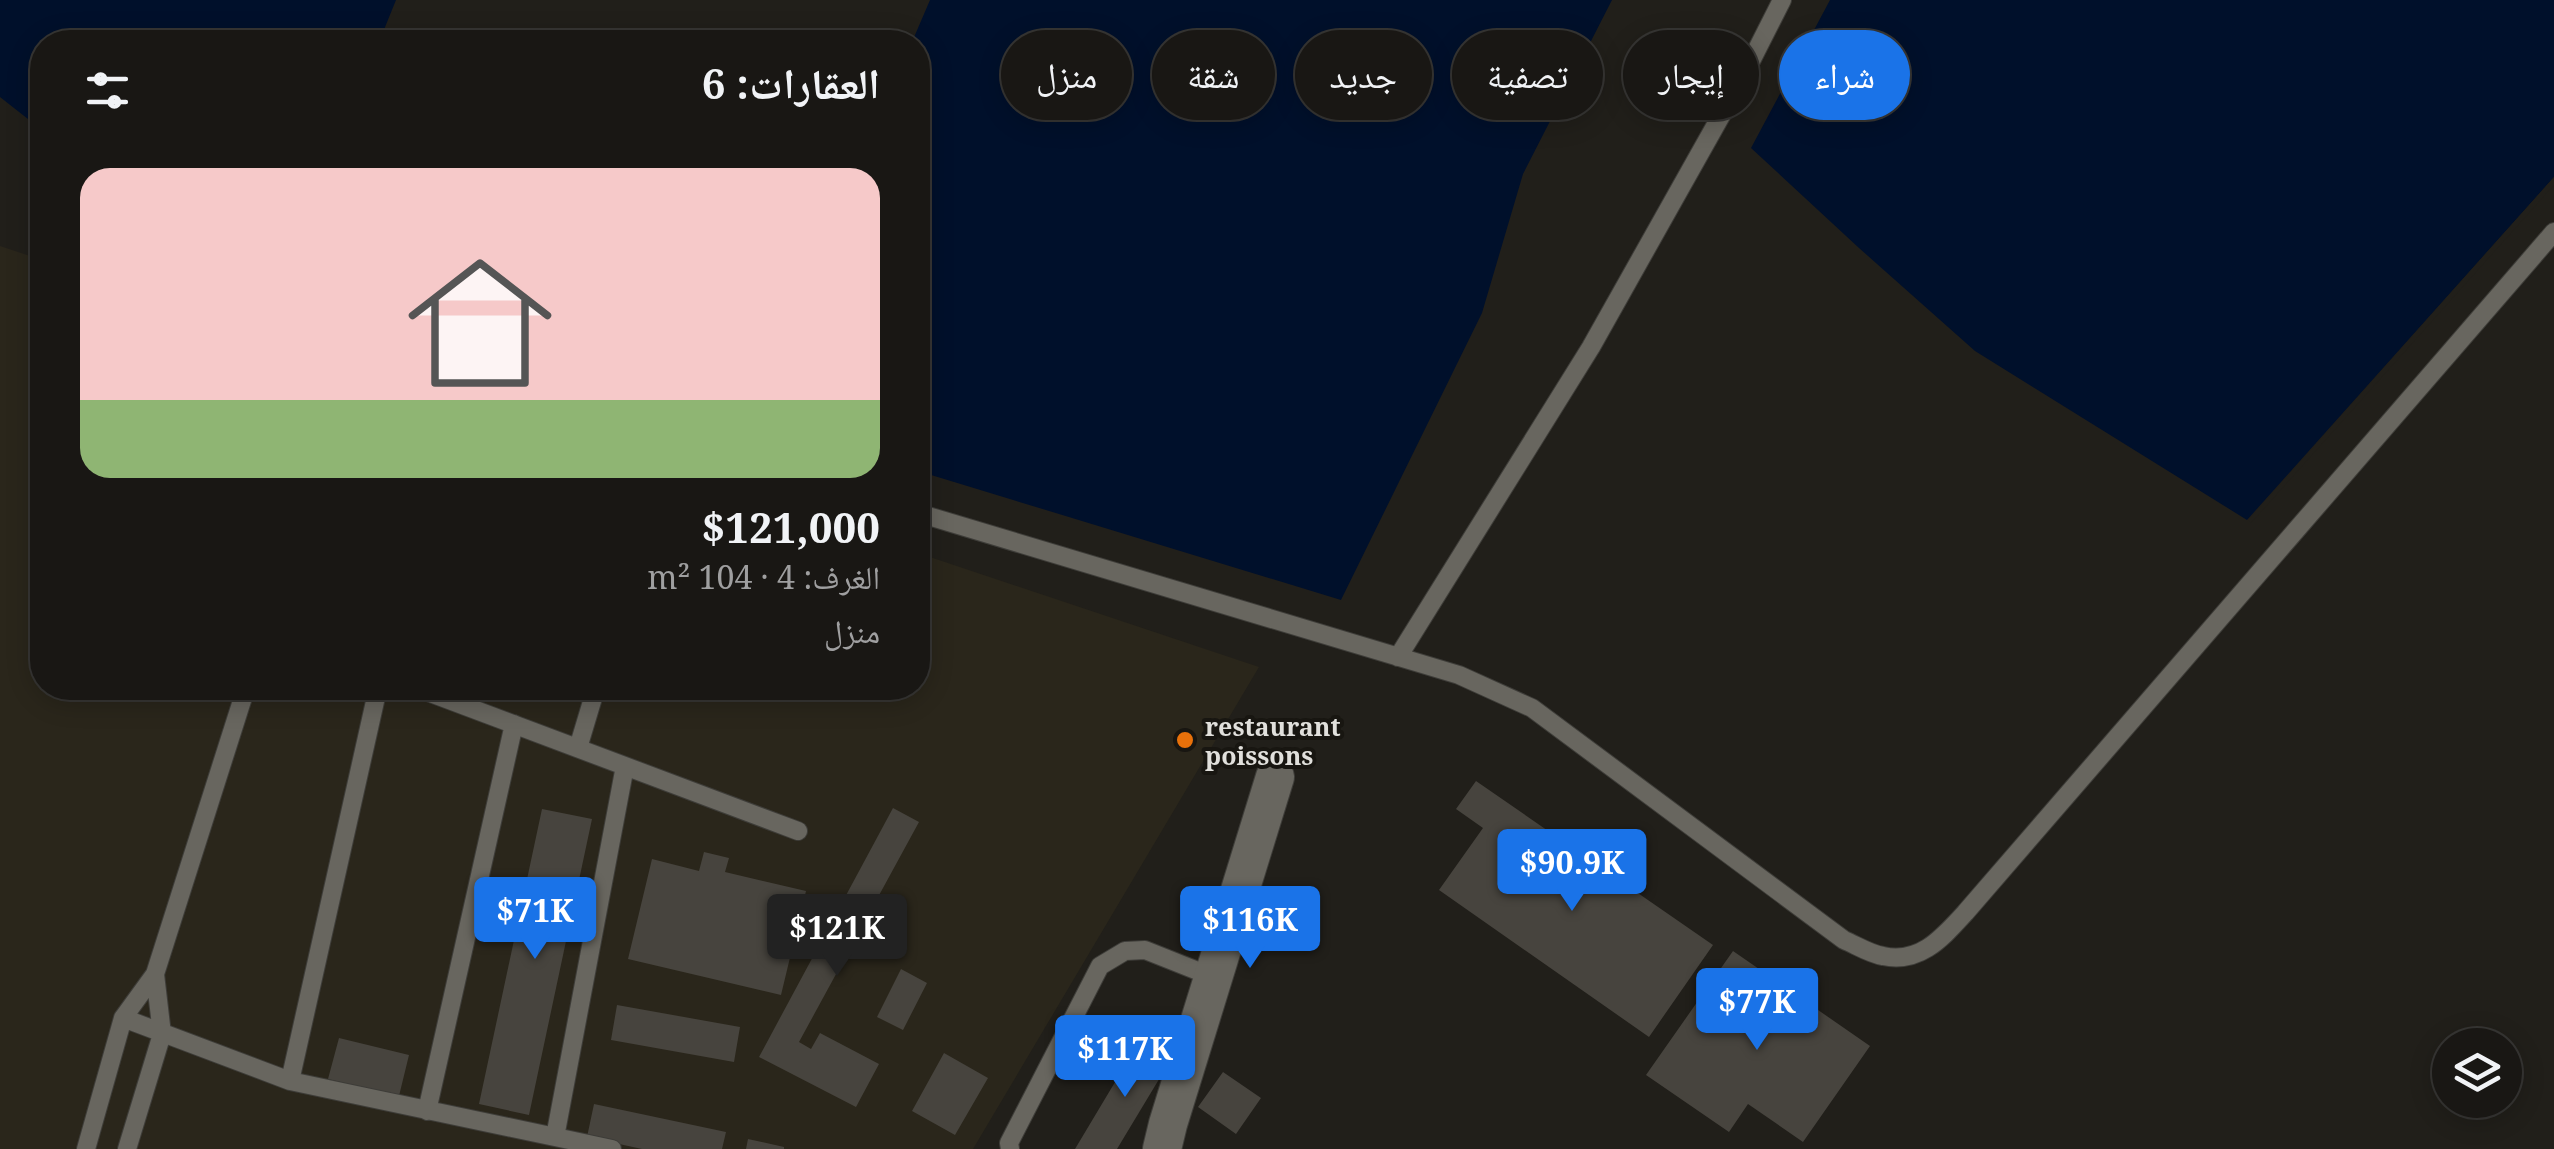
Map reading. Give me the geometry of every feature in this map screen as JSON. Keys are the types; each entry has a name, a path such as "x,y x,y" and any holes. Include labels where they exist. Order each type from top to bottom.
{"street":[{"path":"1162,1149 1276,777"}],"lane":[{"path":"1398,657 1591,346 1782,0"},
{"path":"930,517 1459,674 1532,708 1844,940 1882,956 1912,957 1935,945 1965,913 2554,232"},
{"path":"86,1149 123,1018 155,974 242,700"},
{"path":"290,1081 375,700"},
{"path":"449,700 798,832"},
{"path":"578,748 592,700"},
{"path":"428,1111 514,724"},
{"path":"555,1137 625,766"},
{"path":"1010,1149 1100,966 1125,950 1146,950 1213,976"},
{"path":"126,1149 162,1034 155,974"},
{"path":"123,1018 290,1081 612,1149"}],"shaded area":[{"path":"0,246 30,256 30,700 930,700 930,557 1259,667 973,1149 0,1149"}],"water":[{"path":"0,0 396,0 384,30 30,30 30,121 0,97"},
{"path":"930,0 1612,0 1597,30 1452,30 1452,120 1551,120 1523,174 1482,313 1341,600 930,475 930,30 917,30"},
{"path":"1830,0 2554,0 2554,177 2247,520 1975,351 1751,148 1779,96 1779,120 1910,120 1910,30 1814,30"}],"pier":[{"path":"2554,177 2554,185 2251,523 2248,520"}],"building":[{"path":"1476,781 1713,945 1649,1037 1439,890 1483,828 1456,809"},
{"path":"893,808 919,822 799,1042 811,1049 820,1033 879,1064 856,1107 759,1057"},
{"path":"542,809 592,819 529,1115 479,1104"},
{"path":"704,852 729,858 725,872 806,891 781,995 628,959 652,859 699,871"},
{"path":"1733,951 1870,1046 1803,1142 1748,1104 1729,1132 1646,1075"},
{"path":"901,969 927,983 903,1030 877,1017"},
{"path":"617,1005 740,1027 734,1062 611,1040"},
{"path":"339,1038 409,1055 399,1096 328,1079"},
{"path":"1139,1042 1170,1061 1117,1149 1075,1149"},
{"path":"944,1053 988,1078 955,1135 912,1111"},
{"path":"1223,1072 1261,1098 1236,1134 1198,1107"},
{"path":"594,1104 726,1132 722,1149 642,1149 587,1137"},
{"path":"748,1139 784,1147 784,1149 746,1149"}],"place":[{"name":"restaurant poissons","path":"1185,740"}]}
